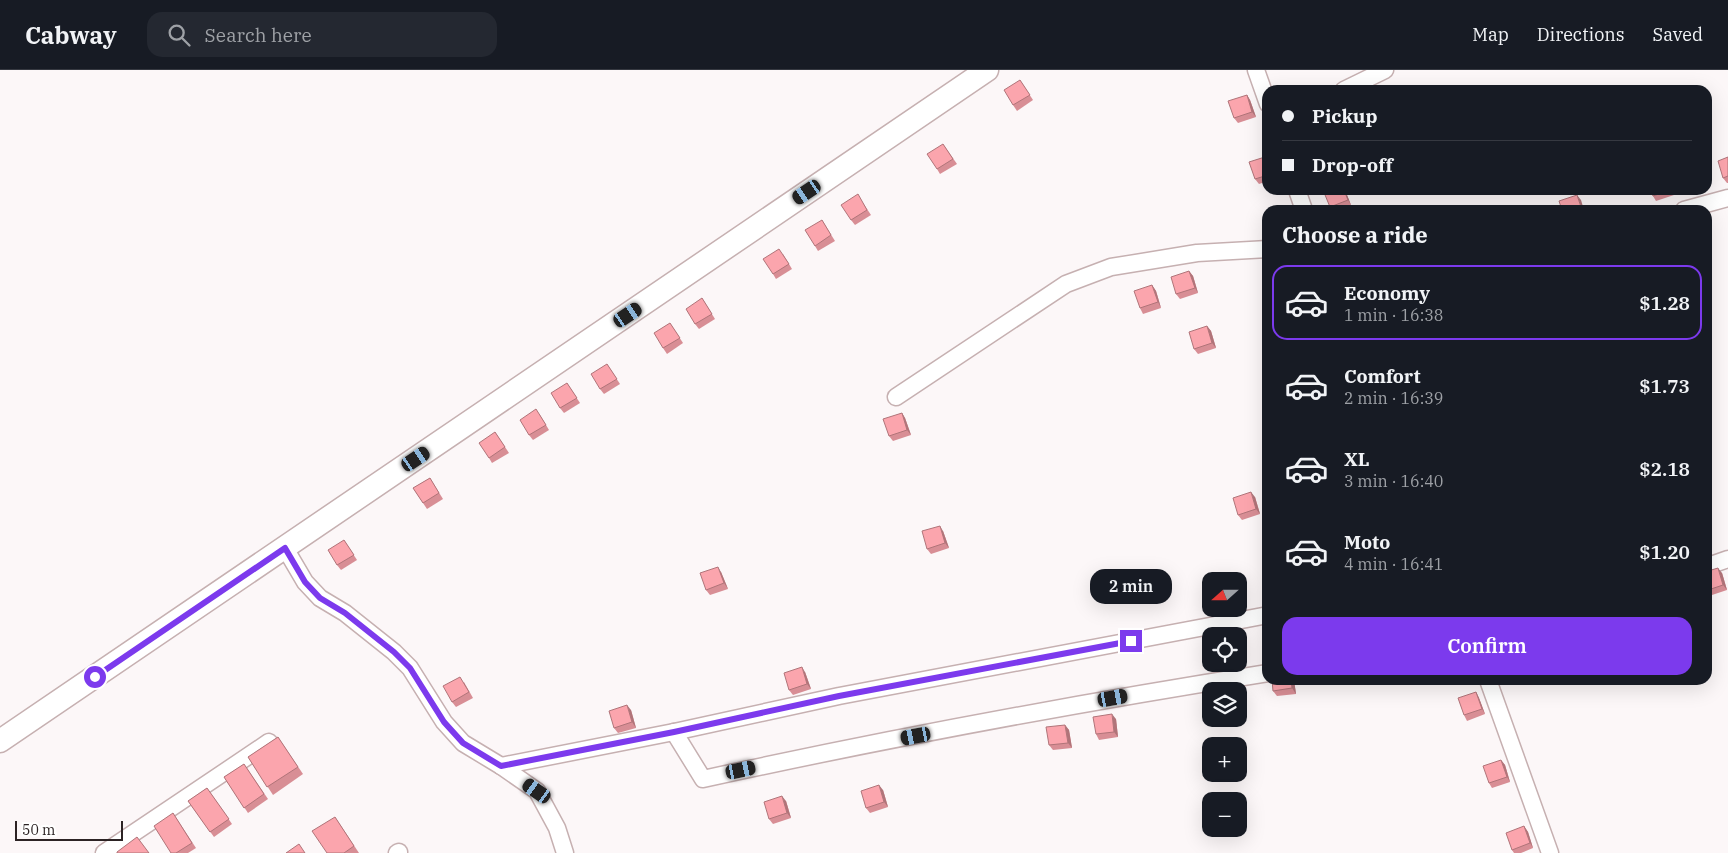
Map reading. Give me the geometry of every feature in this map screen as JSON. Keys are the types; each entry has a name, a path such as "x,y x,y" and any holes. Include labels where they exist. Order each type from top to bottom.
{"main road":[{"path":"0,741 986,70"}],"street":[{"path":"1256,70 1262,87"},
{"path":"1354,85 1385,70"},
{"path":"1702,205 1728,198"},
{"path":"896,396 1066,284 1111,267 1197,253 1262,248"},
{"path":"285,548 305,582 320,598 345,613 394,652 410,668 444,722 463,743 537,791 556,828 565,853"},
{"path":"1712,565 1728,559"},
{"path":"501,766 674,732 839,696 1262,616"},
{"path":"674,732 703,779 798,758 1123,696 1262,674"},
{"path":"1490,685 1550,853"},
{"path":"104,853 269,742"}],"building":[{"path":"1020,80 1030,95 1013,105 1004,90"},
{"path":"1247,95 1252,112 1234,118 1228,101"},
{"path":"943,144 953,159 937,169 927,154"},
{"path":"1728,157 1728,176 1723,178 1718,161"},
{"path":"1262,158 1262,177 1255,179 1249,162"},
{"path":"858,194 867,210 851,220 841,205"},
{"path":"1325,195 1346,195 1348,200 1335,205 1329,205"},
{"path":"1577,195 1580,205 1560,205 1559,201"},
{"path":"822,220 831,235 815,246 805,230"},
{"path":"779,249 789,264 773,274 763,259"},
{"path":"1189,271 1195,288 1176,294 1171,277"},
{"path":"1152,285 1158,302 1140,308 1134,291"},
{"path":"702,298 712,314 695,324 686,309"},
{"path":"670,323 680,338 663,348 654,333"},
{"path":"1207,326 1212,343 1194,349 1189,332"},
{"path":"607,364 617,379 600,389 591,374"},
{"path":"567,383 577,398 560,408 551,393"},
{"path":"536,409 546,425 529,435 520,420"},
{"path":"902,413 907,430 889,436 883,419"},
{"path":"495,432 505,447 489,458 479,443"},
{"path":"430,478 439,493 423,503 413,488"},
{"path":"1251,492 1256,509 1238,515 1233,498"},
{"path":"940,526 945,543 927,549 922,531"},
{"path":"344,540 354,555 337,565 328,550"},
{"path":"718,567 724,583 706,590 700,573"},
{"path":"1718,568 1723,585 1712,589 1712,570"},
{"path":"802,667 807,684 789,690 784,673"},
{"path":"460,677 469,692 452,702 443,686"},
{"path":"1272,685 1292,685 1292,688 1273,691"},
{"path":"1476,692 1482,709 1464,715 1458,698"},
{"path":"627,705 632,722 614,728 609,711"},
{"path":"1112,714 1114,732 1096,734 1093,717"},
{"path":"1065,725 1068,743 1049,745 1046,727"},
{"path":"278,737 298,767 267,787 248,757"},
{"path":"1501,760 1507,777 1489,783 1483,766"},
{"path":"244,764 264,794 244,808 224,777"},
{"path":"879,785 884,802 866,808 861,791"},
{"path":"207,788 229,819 210,832 188,801"},
{"path":"782,796 787,813 769,819 764,802"},
{"path":"173,813 192,843 176,853 171,853 154,826"},
{"path":"335,817 354,846 344,853 327,853 312,831"},
{"path":"1524,826 1530,843 1512,850 1506,833"},
{"path":"137,837 149,853 117,853 117,852"},
{"path":"299,844 305,853 286,853"}],"route":[{"path":"95,677 285,548 305,582 320,598 345,613 394,652 410,668 444,722 463,743 501,766 674,732 839,696 1131,641"}]}
